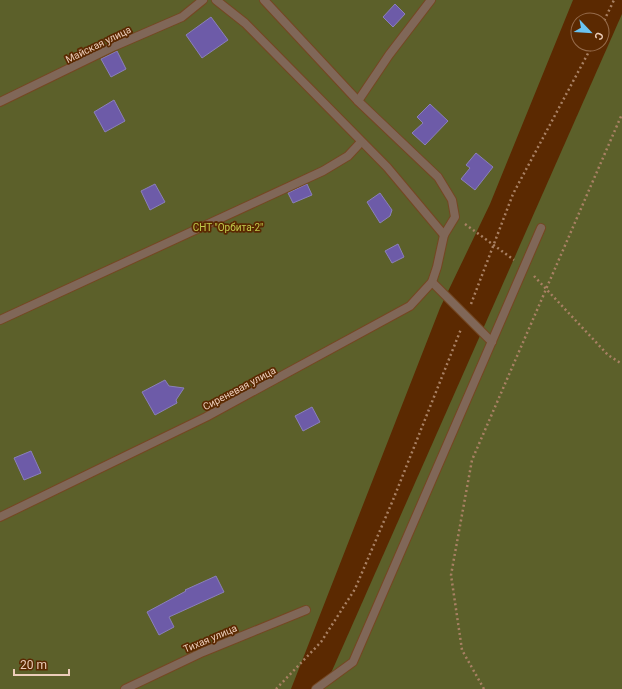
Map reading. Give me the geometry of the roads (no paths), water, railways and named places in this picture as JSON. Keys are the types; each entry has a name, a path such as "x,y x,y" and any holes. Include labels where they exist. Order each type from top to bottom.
{"street":[{"name":"Майская улица","path":"0,102 115,46 182,17 203,0"},
{"path":"216,0 245,23 387,167 444,235"},
{"path":"264,0 358,101 389,55 431,0"},
{"name":"Сиреневая улица","path":"0,517 206,417 410,306 432,282 444,235 455,217 452,200 438,177 358,101"},
{"path":"0,320 323,171 348,156 361,142"},
{"path":"316,689 353,662 541,228"},
{"path":"432,282 492,342"},
{"name":"Тихая улица","path":"125,689 202,652 306,610"}],"park label":[{"name":"СНТ \"Орбита-2\"","path":"228,227"}]}
